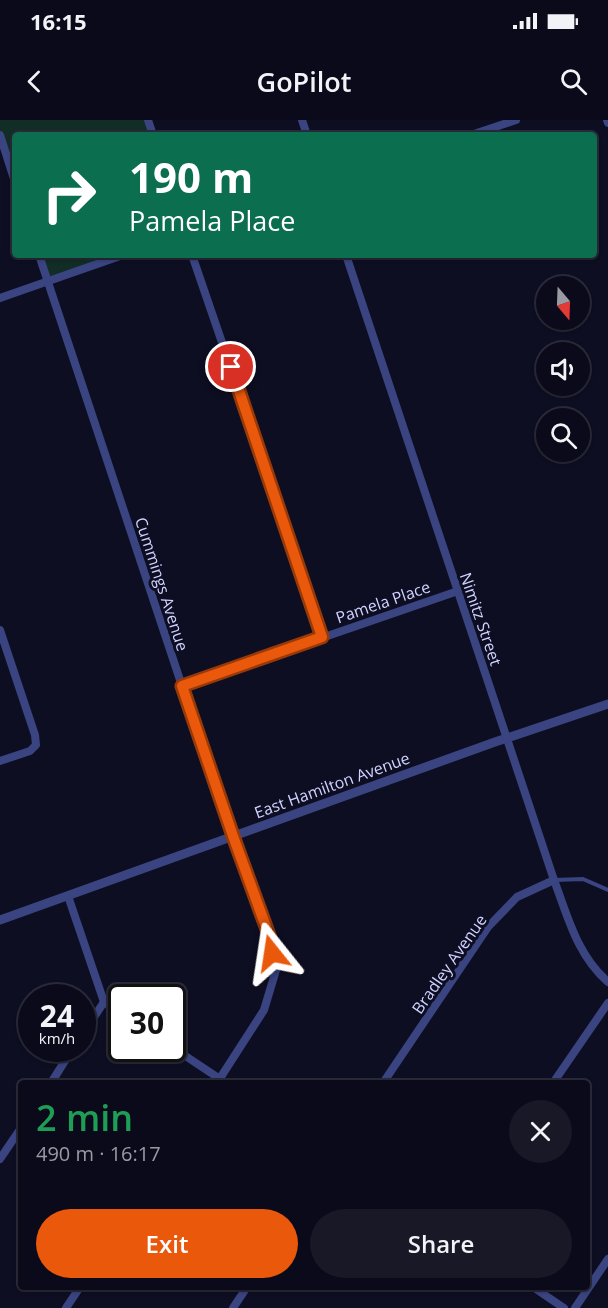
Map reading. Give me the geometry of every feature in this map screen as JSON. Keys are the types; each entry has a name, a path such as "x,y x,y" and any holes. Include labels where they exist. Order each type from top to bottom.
{"street":[{"path":"480,132 516,120"},
{"path":"1,139 12,173"},
{"name":"Cummings Avenue","path":"40,258 182,686 269,935 276,970 264,1010 222,1080"},
{"path":"0,298 115,258"},
{"path":"193,258 322,637"},
{"name":"Nimitz Street","path":"347,258 554,880 578,943 595,971 608,982"},
{"name":"Pamela Place","path":"182,686 458,591"},
{"path":"0,630 36,744 30,751 0,761"},
{"name":"East Hamilton Avenue","path":"0,920 608,704"},
{"name":"Bradley Avenue","path":"385,1080 488,927 517,897 554,880"},
{"path":"68,896 104,1002 108,1004"},
{"path":"96,1014 104,1002"},
{"path":"555,1080 608,1003"},
{"path":"186,1057 218,1080"},
{"path":"53,1080 64,1062"},
{"path":"0,1158 18,1132"},
{"path":"590,1286 608,1259"},
{"path":"66,1308 79,1290"},
{"path":"233,1308 245,1290"},
{"path":"537,1290 564,1308"},
{"path":"575,1308 587,1290"}],"lane":[{"path":"554,880 583,879 608,890"}],"green space":[{"path":"0,120 148,120 152,132 12,132 12,173 0,135"},
{"path":"40,258 115,258 47,282"}],"route":[{"path":"231,367 322,637 182,686 269,935 272,953"}]}
